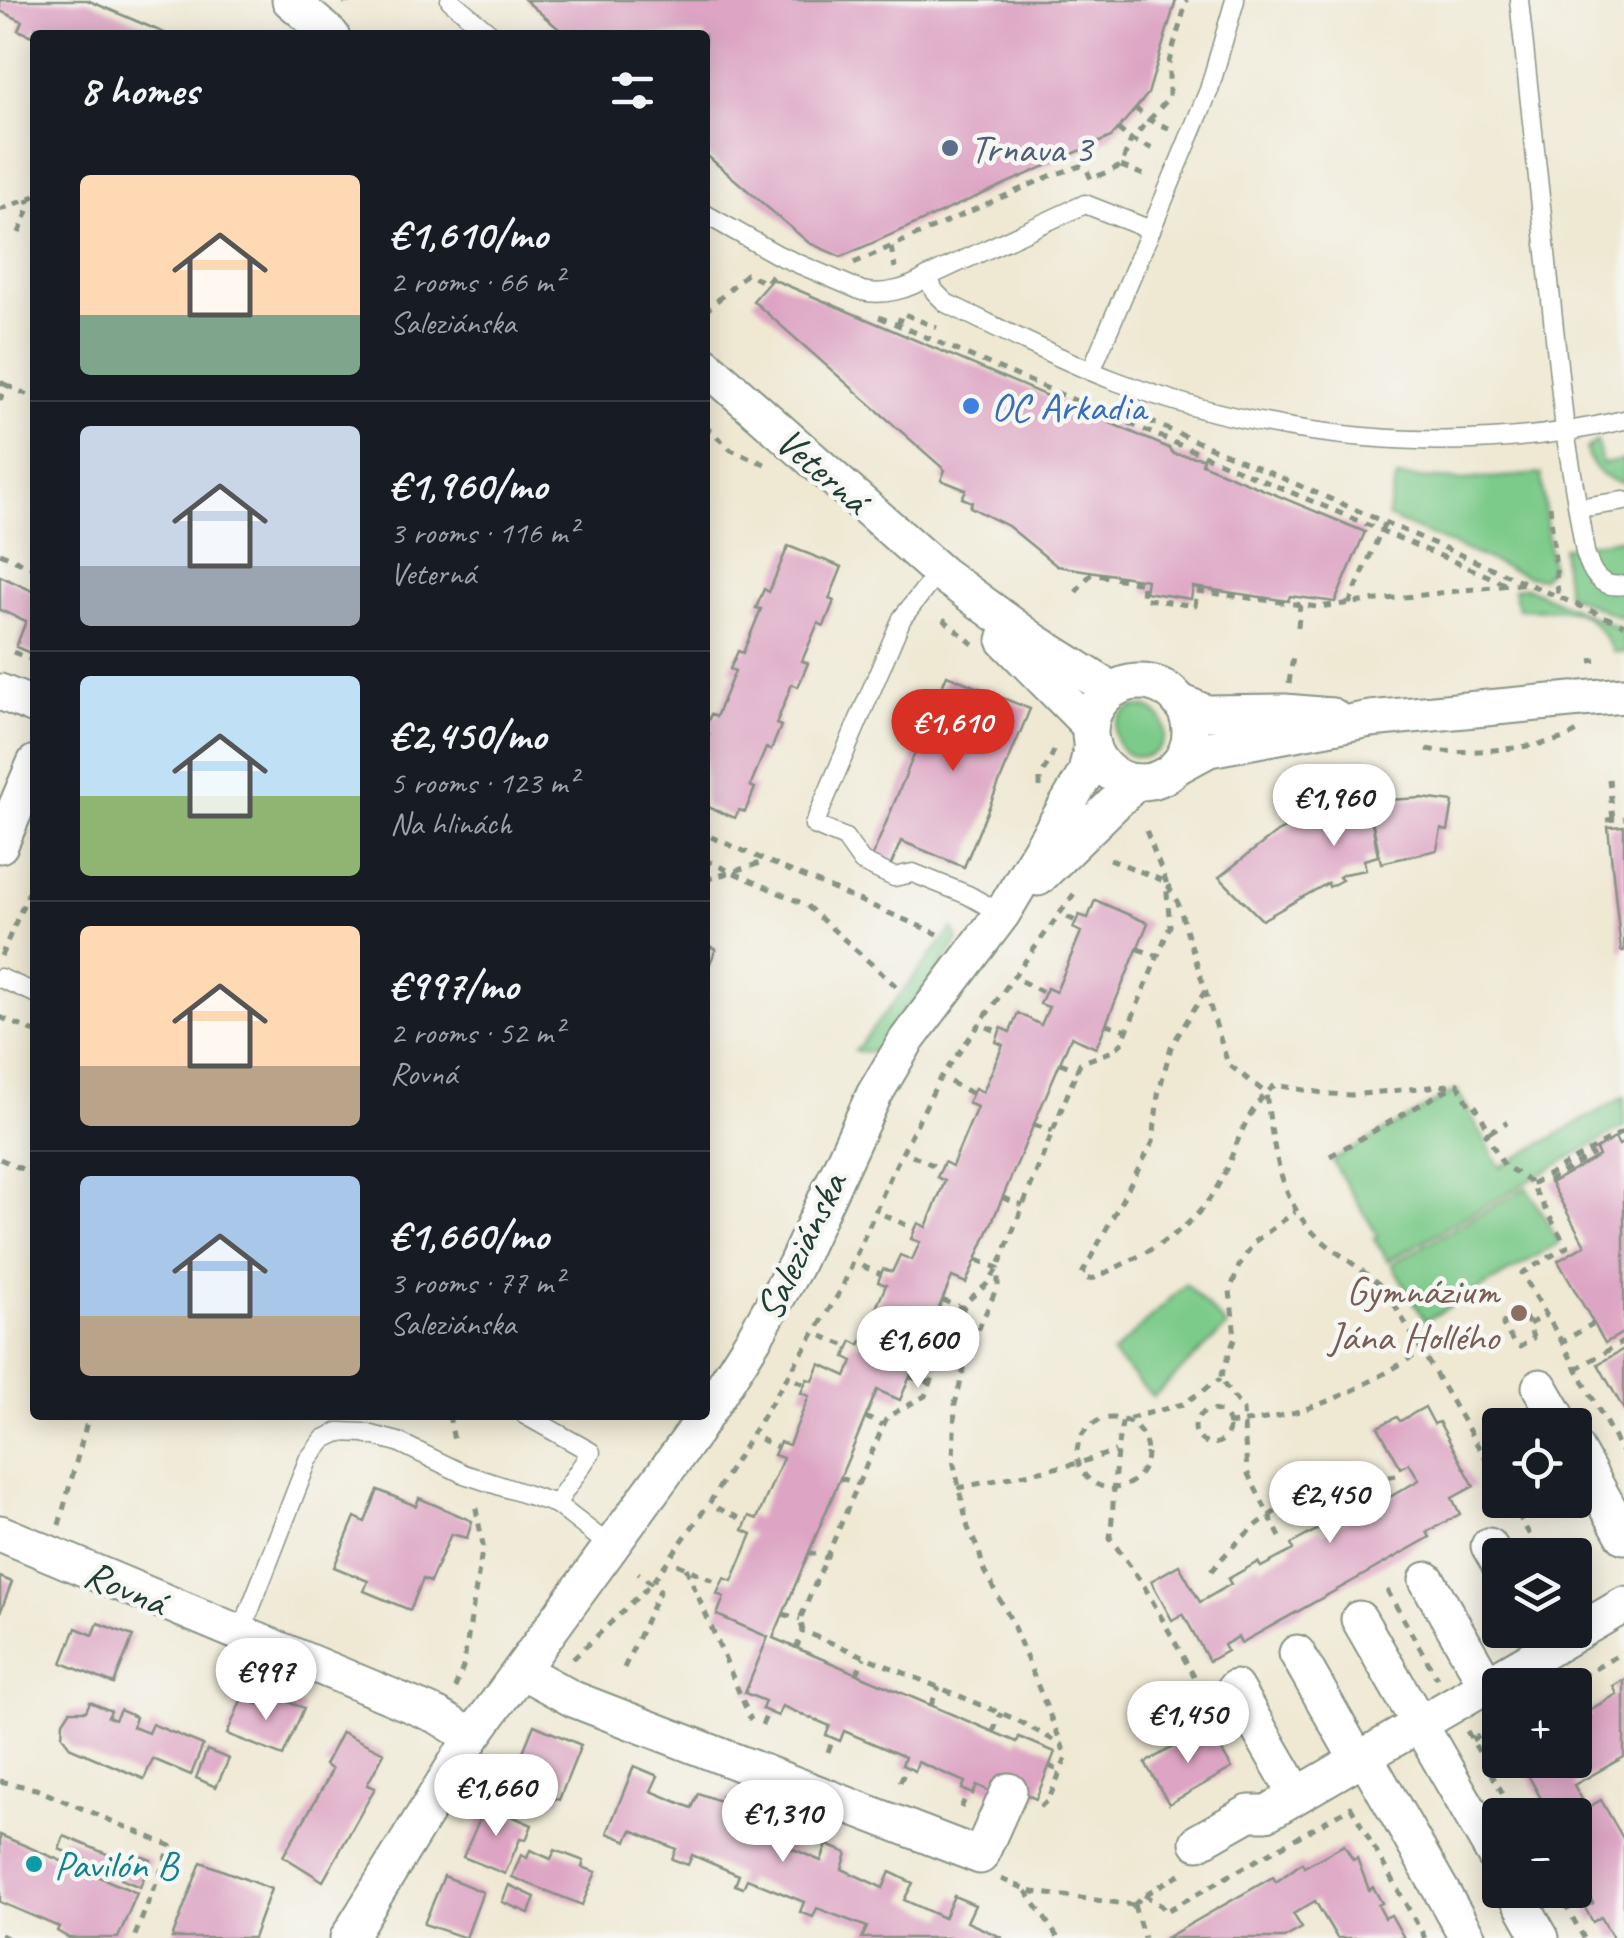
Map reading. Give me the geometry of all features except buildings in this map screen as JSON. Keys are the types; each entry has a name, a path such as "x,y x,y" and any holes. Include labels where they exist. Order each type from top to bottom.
{"street":[{"path":"290,0 324,30"},
{"name":"Veterná","path":"710,369 940,572 1034,641 1112,690"},
{"name":"Veterná","path":"940,572 1091,736"},
{"path":"1370,719 1285,712 1206,713 1180,702 1164,688 1144,682 1112,690 1097,706 1091,736 1104,766 1124,780 1136,782 1158,779 1209,750 1370,719 1624,696"},
{"path":"0,692 30,704"},
{"path":"1176,766 1190,735 1190,724 1180,702"},
{"name":"Saleziánska","path":"710,1407 795,1266 874,1095 906,1041 1002,914 1086,773 1091,736"},
{"path":"0,846 30,775"},
{"name":"Saleziánska","path":"1002,914 1136,782"},
{"path":"1540,1386 1552,1408"},
{"name":"Saleziánska","path":"348,1938 472,1738 702,1420"},
{"path":"1592,1479 1624,1536"},
{"name":"Rovná","path":"0,1533 438,1716 472,1738"},
{"path":"1427,1580 1482,1675"},
{"path":"1592,1619 1624,1605"},
{"path":"1359,1618 1482,1832"},
{"path":"1508,1668 1534,1648"},
{"path":"1297,1653 1468,1938"},
{"path":"522,1670 573,1699 980,1856 1018,1801"},
{"path":"1192,1856 1250,1813 1266,1813 1482,1687"},
{"path":"1219,1690 1297,1796"},
{"path":"1524,1908 1541,1938"}],"lane":[{"path":"450,0 486,30"},
{"path":"1091,371 1209,90 1235,0"},
{"path":"1519,0 1566,431 1578,508 1590,571 1600,581 1624,585"},
{"path":"710,217 778,255 862,291 913,286 1085,204 1151,230"},
{"path":"928,277 934,292 946,303 1091,371 1204,409 1350,435 1492,439 1624,420"},
{"path":"1578,508 1624,502"},
{"path":"940,572 902,618 814,825 846,838 862,862 894,877 913,873 968,895 1002,914"},
{"path":"0,978 30,991"},
{"path":"534,1420 592,1452 556,1504"},
{"path":"240,1635 308,1460 324,1440 339,1432 364,1433 398,1442 464,1474 556,1504 610,1547"}],"path":[{"path":"851,265 1050,176 1081,166 1092,179 1121,166 1131,140 1168,98 1169,62 1187,0"},
{"path":"1135,108 1149,120 1169,128"},
{"path":"1118,128 1131,140 1160,151"},
{"path":"0,210 30,199"},
{"path":"18,233 30,206"},
{"path":"891,247 896,276"},
{"path":"710,307 746,274 766,283 778,274"},
{"path":"864,311 973,361 1509,585"},
{"path":"898,325 902,313"},
{"path":"973,361 980,346"},
{"path":"0,400 3,384 30,396"},
{"path":"1550,506 1558,596"},
{"path":"1348,604 1385,522 1624,625"},
{"path":"0,553 30,567"},
{"path":"1076,592 1091,574 1143,583 1142,598 1158,597 1195,606 1198,590 1300,605 1348,604 1530,583"},
{"path":"1298,627 1300,605"},
{"path":"13,652 30,658"},
{"path":"1288,696 1293,657"},
{"path":"1440,754 1569,738"},
{"path":"1608,779 1610,820 1624,818"},
{"path":"1144,828 1178,903 1228,1064 1266,1093 1278,1162 1294,1212 1319,1238 1387,1292 1482,1452"},
{"path":"712,837 938,934"},
{"path":"1110,859 1166,882"},
{"path":"710,879 766,861"},
{"path":"710,862 806,905 897,987"},
{"path":"796,1649 803,1632 800,1619 883,1425 894,1412 925,1396 969,1297 986,1285 998,1268 1078,1070 1085,1059 1120,1047 1170,926 1166,882"},
{"path":"563,1668 652,1583 710,1502 841,1290 892,1172 939,1080 1080,883"},
{"path":"0,958 30,889"},
{"path":"1066,916 1076,921"},
{"path":"1138,949 1159,956"},
{"path":"1020,981 1045,993"},
{"path":"1205,991 1172,1047 1158,1095 1153,1142 1082,1274 1088,1279 1144,1254 1188,1226 1213,1193 1260,1097 1280,1084 1352,1095 1458,1084"},
{"path":"0,1017 30,1030"},
{"path":"1106,1024 1128,1030"},
{"path":"987,1027 1000,1032"},
{"path":"1060,1063 1078,1070"},
{"path":"950,1082 972,1094"},
{"path":"1458,1084 1490,1132"},
{"path":"1330,1156 1458,1084"},
{"path":"1508,1122 1486,1134 1504,1165 1533,1186 1567,1247 1522,1273 1624,1456"},
{"path":"1034,1125 1053,1132"},
{"path":"1533,1186 1624,1131"},
{"path":"1546,1179 1594,1154"},
{"path":"912,1155 941,1169"},
{"path":"0,1159 30,1174"},
{"path":"1003,1198 1023,1205"},
{"path":"1123,1420 1139,1430 1145,1442 1147,1456 1136,1478 1115,1488 1092,1482 1079,1463 1080,1440 1085,1430 1104,1419 1123,1420 1183,1404 1220,1379 1235,1337 1230,1302 1233,1278 1254,1242 1294,1212"},
{"path":"884,1215 915,1229"},
{"path":"976,1260 998,1268"},
{"path":"862,1266 882,1274"},
{"path":"998,1268 998,1285 968,1353 955,1404 952,1438 958,1488 984,1571 1011,1620 1066,1758 1049,1798 1018,1801"},
{"path":"942,1300 963,1308"},
{"path":"1517,1313 1529,1324 1533,1338 1520,1347 1503,1325 1504,1320 1517,1313"},
{"path":"1529,1324 1546,1314"},
{"path":"1562,1342 1594,1323"},
{"path":"822,1336 849,1348"},
{"path":"1576,1369 1624,1342"},
{"path":"1228,1424 1335,1401 1423,1350"},
{"path":"910,1377 932,1383"},
{"path":"1220,1379 1239,1403 1245,1422 1248,1472 1280,1536"},
{"path":"796,1380 805,1384"},
{"path":"1208,1411 1218,1412 1228,1424 1227,1435 1218,1442 1208,1444 1196,1432 1198,1417 1208,1411"},
{"path":"865,1417 883,1425"},
{"path":"57,1532 89,1420"},
{"path":"449,1694 463,1667 483,1544 480,1516 450,1420"},
{"path":"1123,1420 1115,1451 1112,1544 1123,1552 1219,1690"},
{"path":"760,1440 777,1448"},
{"path":"958,1488 1079,1463 1115,1451"},
{"path":"1211,1571 1267,1514 1320,1490 1396,1475"},
{"path":"840,1478 859,1484"},
{"path":"717,1508 746,1522"},
{"path":"808,1552 827,1558"},
{"path":"677,1564 721,1584"},
{"path":"686,1568 751,1720"},
{"path":"624,1668 660,1590 638,1574"},
{"path":"1387,1590 1505,1798"},
{"path":"783,1614 800,1619"},
{"path":"803,1632 1001,1713 1062,1746"},
{"path":"1592,1671 1624,1652"},
{"path":"856,1674 864,1657"},
{"path":"931,1705 940,1687"},
{"path":"762,1725 768,1712"},
{"path":"993,1732 1001,1713"},
{"path":"1473,1740 1482,1735"},
{"path":"828,1752 833,1738"},
{"path":"1049,1766 1060,1771"},
{"path":"900,1782 908,1768"},
{"path":"0,1782 36,1789 170,1846 134,1938"},
{"path":"961,1808 968,1792"},
{"path":"1144,1895 1165,1912 1352,1807 1425,1938"},
{"path":"1134,1905 1192,1856"},
{"path":"1005,1880 1025,1889 1134,1905"},
{"path":"1025,1889 1058,1938"},
{"path":"1134,1905 1144,1938"},
{"path":"1567,1908 1584,1938"},
{"path":"0,1934 8,1938"}],"green space":[{"path":"1597,441 1602,464 1624,460 1624,483 1604,476 1591,462 1586,449"},
{"path":"1541,474 1551,568 1542,578 1526,576 1387,517 1397,477 1461,480"},
{"path":"1624,538 1624,619 1567,594 1562,548"},
{"path":"1525,587 1624,630 1624,653 1613,652 1593,622 1574,611 1518,609 1514,589"},
{"path":"1140,707 1158,714 1165,732 1158,750 1140,757 1122,750 1115,732 1122,714"},
{"path":"953,928 958,939 954,949 880,1052 855,1051"},
{"path":"1457,1090 1500,1167 1624,1097 1624,1127 1388,1261 1374,1239 1378,1236 1332,1161"},
{"path":"1527,1187 1559,1243 1425,1321 1392,1264"},
{"path":"1186,1284 1227,1327 1153,1397 1112,1354"}],"place":[{"name":"Trnava 3","path":"950,148"},
{"name":"OC Arkadia","path":"971,406"},
{"name":"Gymnázium Jána Hollého","path":"1519,1313"},
{"name":"Pavilón B","path":"34,1864"}]}
